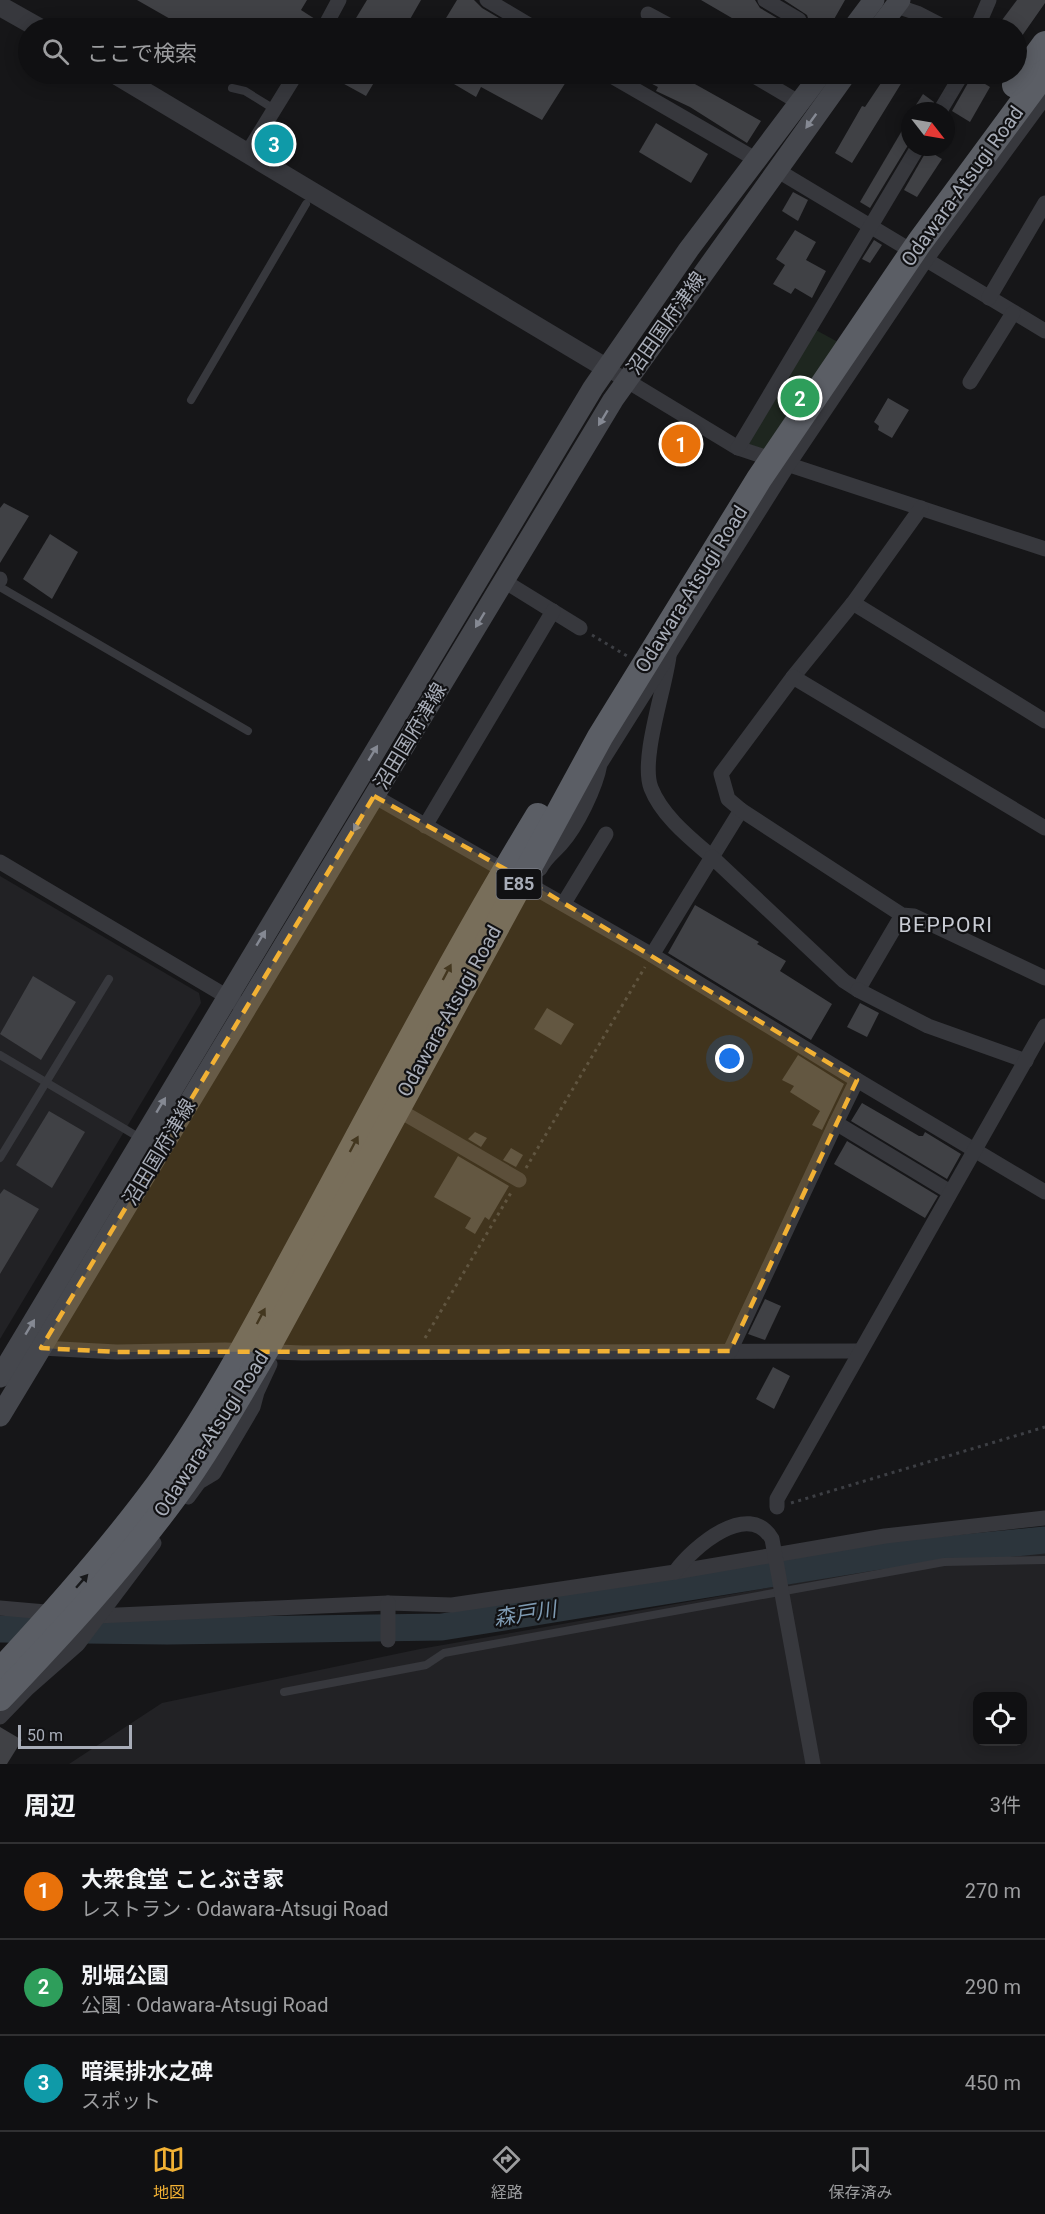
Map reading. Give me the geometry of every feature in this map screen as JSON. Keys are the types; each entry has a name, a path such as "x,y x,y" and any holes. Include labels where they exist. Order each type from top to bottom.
{"highway":[{"name":"Odawara-Atsugi Road","path":"1027,69 1045,44"},
{"name":"Odawara-Atsugi Road","path":"0,1698 121,1564 175,1496 218,1430 271,1341 600,737 759,479 919,243 1045,72"},
{"name":"Odawara-Atsugi Road","path":"0,1671 107,1552 160,1483 204,1416 253,1332 478,914 755,454 955,167 1016,84"}],"main road":[{"path":"860,18 874,0"},
{"path":"887,18 898,3"},
{"name":"沼田国府津線","path":"0,1416 626,381 766,165 800,103 814,84"},
{"name":"沼田国府津線","path":"0,1377 226,996 606,368 689,249 837,84"}],"street":[{"path":"329,18 339,0"},
{"path":"487,0 517,18"},
{"path":"765,0 796,18"},
{"path":"981,18 989,0"},
{"path":"898,3 927,18"},
{"path":"0,6 21,18"},
{"path":"648,14 655,18"},
{"path":"1027,80 1045,88"},
{"path":"132,84 738,448 1045,549"},
{"path":"248,152 290,84"},
{"path":"625,84 1045,331"},
{"path":"768,84 800,103"},
{"path":"945,102 956,84"},
{"path":"0,1717 28,1688 78,1644 199,1482 214,1473 254,1407 257,1392 276,1353 545,858 562,842 597,782 600,764 655,673 788,465 925,261 1045,98"},
{"path":"738,448 913,156"},
{"path":"989,298 1045,203"},
{"path":"970,382 1013,313"},
{"path":"921,508 853,603 793,677 721,774 728,799 741,810 902,915 914,916 1045,978"},
{"path":"504,581 580,628"},
{"path":"853,603 1045,721"},
{"path":"426,826 553,611"},
{"path":"669,653 650,749 650,787 676,824 844,981 928,1026 1026,1061"},
{"path":"793,677 1045,828"},
{"path":"374,796 532,884 1045,1192"},
{"path":"652,955 741,810"},
{"path":"564,903 606,834"},
{"path":"0,862 246,1008"},
{"path":"858,990 902,915"},
{"path":"777,1507 777,1499 859,1351 1045,1026"},
{"path":"730,1351 857,1080"},
{"path":"407,1115 519,1180"},
{"path":"836,1123 950,1192"},
{"path":"41,1348 96,1352 225,1350 276,1353 859,1351"},
{"path":"0,1608 101,1616 388,1603 452,1605 675,1572 885,1536 1045,1518"},
{"path":"675,1572 695,1549 735,1525 759,1523 772,1539 813,1764"},
{"path":"388,1603 388,1640"},
{"path":"0,1671 28,1688"}],"lane":[{"path":"232,87 245,91 274,108"},
{"path":"191,400 306,204"},
{"path":"0,587 248,731"},
{"path":"0,1158 109,979"},
{"path":"0,1055 141,1139"},
{"path":"284,1692 426,1665 444,1653 944,1562 1045,1560"}],"path":[{"path":"580,628 655,673"},
{"path":"417,1352 652,955"},
{"path":"777,1507 1045,1427"}],"highlighted area":[{"path":"374,796 532,884 857,1080 730,1351 117,1352 41,1348"}],"shaded area":[{"path":"816,330 856,352 785,457 748,444"},
{"path":"0,876 199,993 201,1003 0,1339"},
{"path":"1045,1539 1045,1764 69,1764 162,1703 420,1649"}],"building":[{"path":"137,0 307,0 301,10 313,18 168,18"},
{"path":"367,0 421,0 411,18 356,18"},
{"path":"457,0 474,0 482,8 499,18 446,18"},
{"path":"701,0 755,0 760,8 777,18 732,18"},
{"path":"784,0 845,0 835,18 808,18"},
{"path":"1017,0 1045,0 1027,29 1027,18 1004,18"},
{"path":"344,84 373,84 366,96"},
{"path":"454,84 565,84 542,120 481,87 476,97"},
{"path":"652,84 695,84 761,121 747,143 690,107 656,91 658,87"},
{"path":"880,84 901,84 852,163 835,153 862,106 865,107"},
{"path":"967,84 985,84 990,87 970,122 955,113 955,106"},
{"path":"923,94 934,102 918,102"},
{"path":"656,123 708,154 691,183 639,152"},
{"path":"901,132 902,156 870,208 860,202"},
{"path":"924,156 937,156 942,159 917,197 904,190"},
{"path":"793,192 808,200 798,221 782,211"},
{"path":"795,230 816,242 806,260 826,271 812,298 795,288 791,294 773,284 785,265 776,259"},
{"path":"874,240 882,245 870,263 862,259"},
{"path":"888,398 909,410 892,438 878,430 879,426 874,422"},
{"path":"4,503 29,516 0,563 0,508"},
{"path":"50,534 78,552 52,599 23,579"},
{"path":"695,905 759,942 757,944 786,961 780,971 832,1004 811,1040 668,953"},
{"path":"33,976 76,1002 41,1060 0,1034"},
{"path":"860,1003 879,1013 867,1037 847,1027"},
{"path":"547,1008 574,1024 561,1045 534,1029"},
{"path":"798,1055 844,1084 822,1130 812,1125 820,1111 790,1092 794,1086 782,1080"},
{"path":"862,1103 919,1136 923,1136 925,1132 961,1154 947,1179 851,1121"},
{"path":"49,1111 85,1132 52,1188 16,1165"},
{"path":"475,1132 487,1138 481,1147 468,1139"},
{"path":"847,1141 938,1196 925,1218 834,1164"},
{"path":"511,1148 523,1155 516,1167 503,1160"},
{"path":"458,1156 509,1186 489,1220 485,1217 475,1234 465,1228 471,1218 434,1197"},
{"path":"4,1189 39,1209 0,1274 0,1194"},
{"path":"765,1299 781,1306 765,1340 748,1334"},
{"path":"773,1367 790,1376 774,1409 756,1399"},
{"path":"0,1727 22,1740 7,1764 0,1764"}],"waterway":[{"name":"森戸川","path":"0,1629 167,1631 442,1627 880,1556 1045,1540"}],"place":[{"name":"暗渠排水之碑","path":"274,144"},
{"name":"別堀公園","path":"800,398"},
{"name":"大衆食堂 ことぶき家","path":"681,444"}],"district":[{"name":"BEPPORI","path":"946,925"}]}
